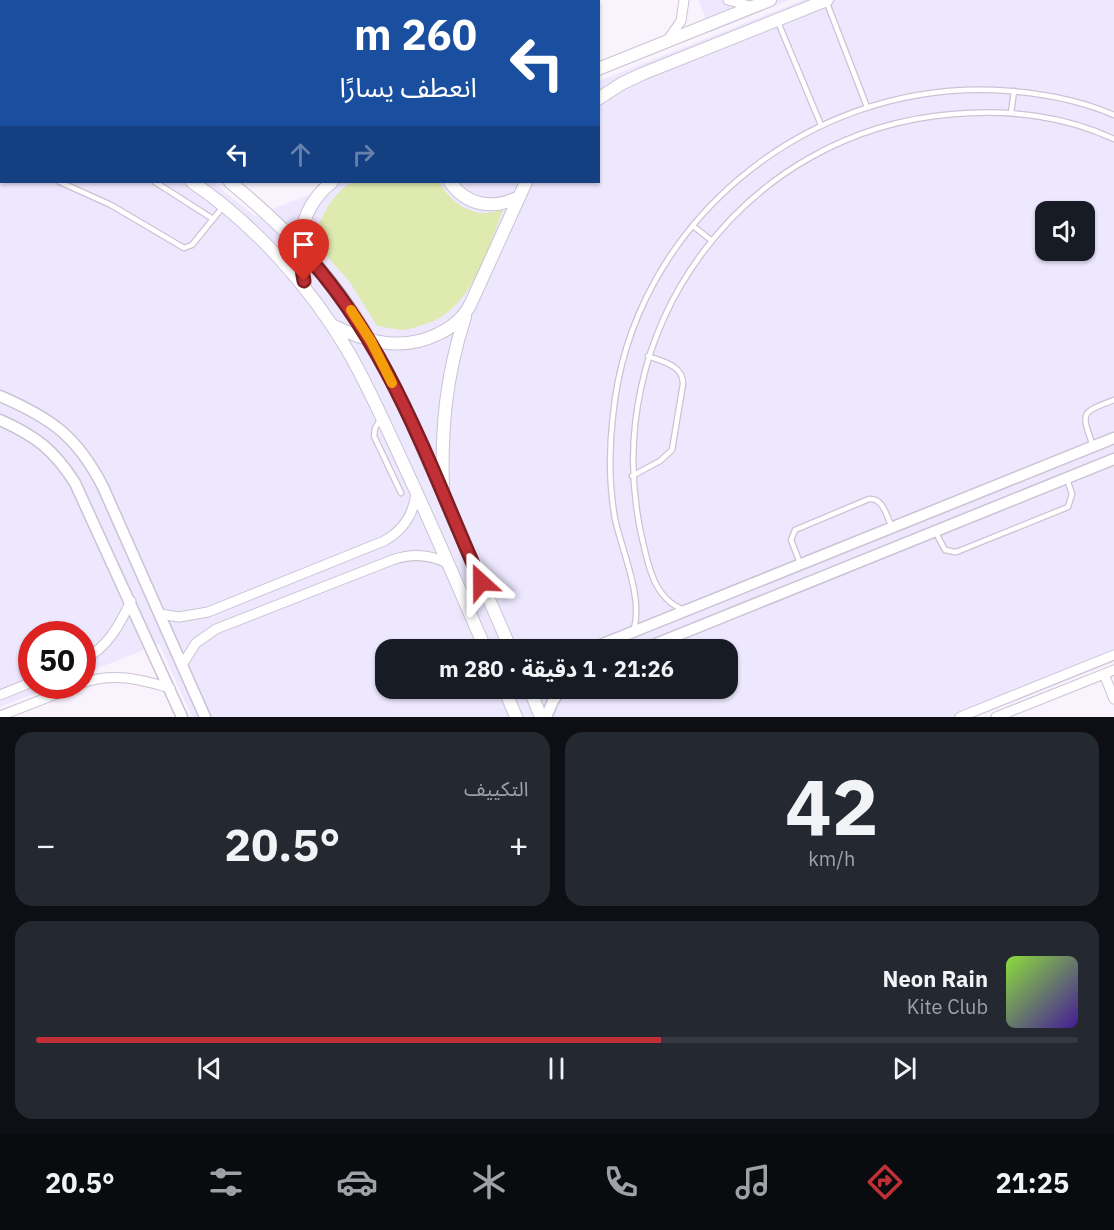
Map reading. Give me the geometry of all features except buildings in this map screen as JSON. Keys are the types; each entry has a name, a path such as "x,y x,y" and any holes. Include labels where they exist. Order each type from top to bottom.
{"main road":[{"path":"600,68 770,0"},
{"path":"600,98 642,74 826,0"},
{"path":"193,183 260,238 306,290 331,324 357,367 382,417 481,639"},
{"path":"232,183 274,221 337,290 371,341 410,417 443,496 508,639"},
{"path":"306,290 298,246 310,208 332,183"},
{"path":"451,183 464,196 485,205 508,202 519,196"},
{"path":"443,496 442,453 445,401 454,350 465,315 526,183"},
{"path":"331,324 371,341 414,343 442,332 465,315"},
{"path":"509,699 516,717"},
{"path":"534,699 542,717"}],"street":[{"path":"666,42 681,21 684,0"},
{"path":"728,0 753,7"},
{"path":"0,396 28,408 53,423 84,455 103,487 182,665 202,716"},
{"path":"0,420 33,436 61,461 84,500 183,717"},
{"path":"615,639 1114,438"},
{"path":"668,639 1114,459"},
{"path":"999,484 1007,502"},
{"path":"159,614 189,617 208,612 384,541 405,525 413,509 416,492"},
{"path":"182,665 196,643 216,629 392,560 420,555 430,556 447,563"},
{"path":"96,652 113,635 131,601"},
{"path":"960,717 1114,655"},
{"path":"996,717 1114,670"},
{"path":"1104,674 1114,699"},
{"path":"96,680 131,678 170,688"},
{"path":"0,695 18,688"},
{"path":"0,716 44,699"},
{"path":"546,717 554,699"}],"lane":[{"path":"826,0 867,107"},
{"path":"777,20 821,125"},
{"path":"634,631 637,603 617,527 611,482 610,447 619,379 639,314 660,273 693,226 715,201 747,172 792,140 821,125 867,107 903,97 939,91 977,89 1014,91 1078,102 1114,115"},
{"path":"1011,113 1014,91"},
{"path":"685,610 664,597 654,582 636,512 632,476 633,435 638,395 648,356 664,315 685,276 711,240 764,188 795,166 863,133 899,122 936,115 973,112 1011,113 1058,120 1114,139"},
{"path":"62,183 111,205 184,248 192,245 224,206"},
{"path":"157,183 213,219"},
{"path":"693,226 711,240"},
{"path":"632,476 660,461 672,450 683,384 683,378 678,369 648,356"},
{"path":"1093,446 1084,422 1086,414 1091,409 1114,400"},
{"path":"382,417 375,428 374,436 401,493"},
{"path":"935,531 942,546 950,552 955,552 1064,510 1072,499 1067,478"},
{"path":"800,564 791,540 798,527 869,499 875,499 881,502 891,527"}],"shaded area":[{"path":"698,0 790,0 711,32"},
{"path":"803,0 1114,0 1114,662 976,717 192,717 159,644 96,669 96,621 18,621 18,699 21,699 0,707 0,183 213,183 255,216 339,183 600,183 600,81"}],"green space":[{"path":"351,183 440,183 452,199 463,207 483,213 503,210 474,280 464,296 451,309 437,320 403,330 377,326 349,281 314,242 327,208"}],"slow traffic":[{"path":"351,310 371,341 392,383"}],"route":[{"path":"304,281 298,246 337,290 371,341 410,417 481,582"}]}
